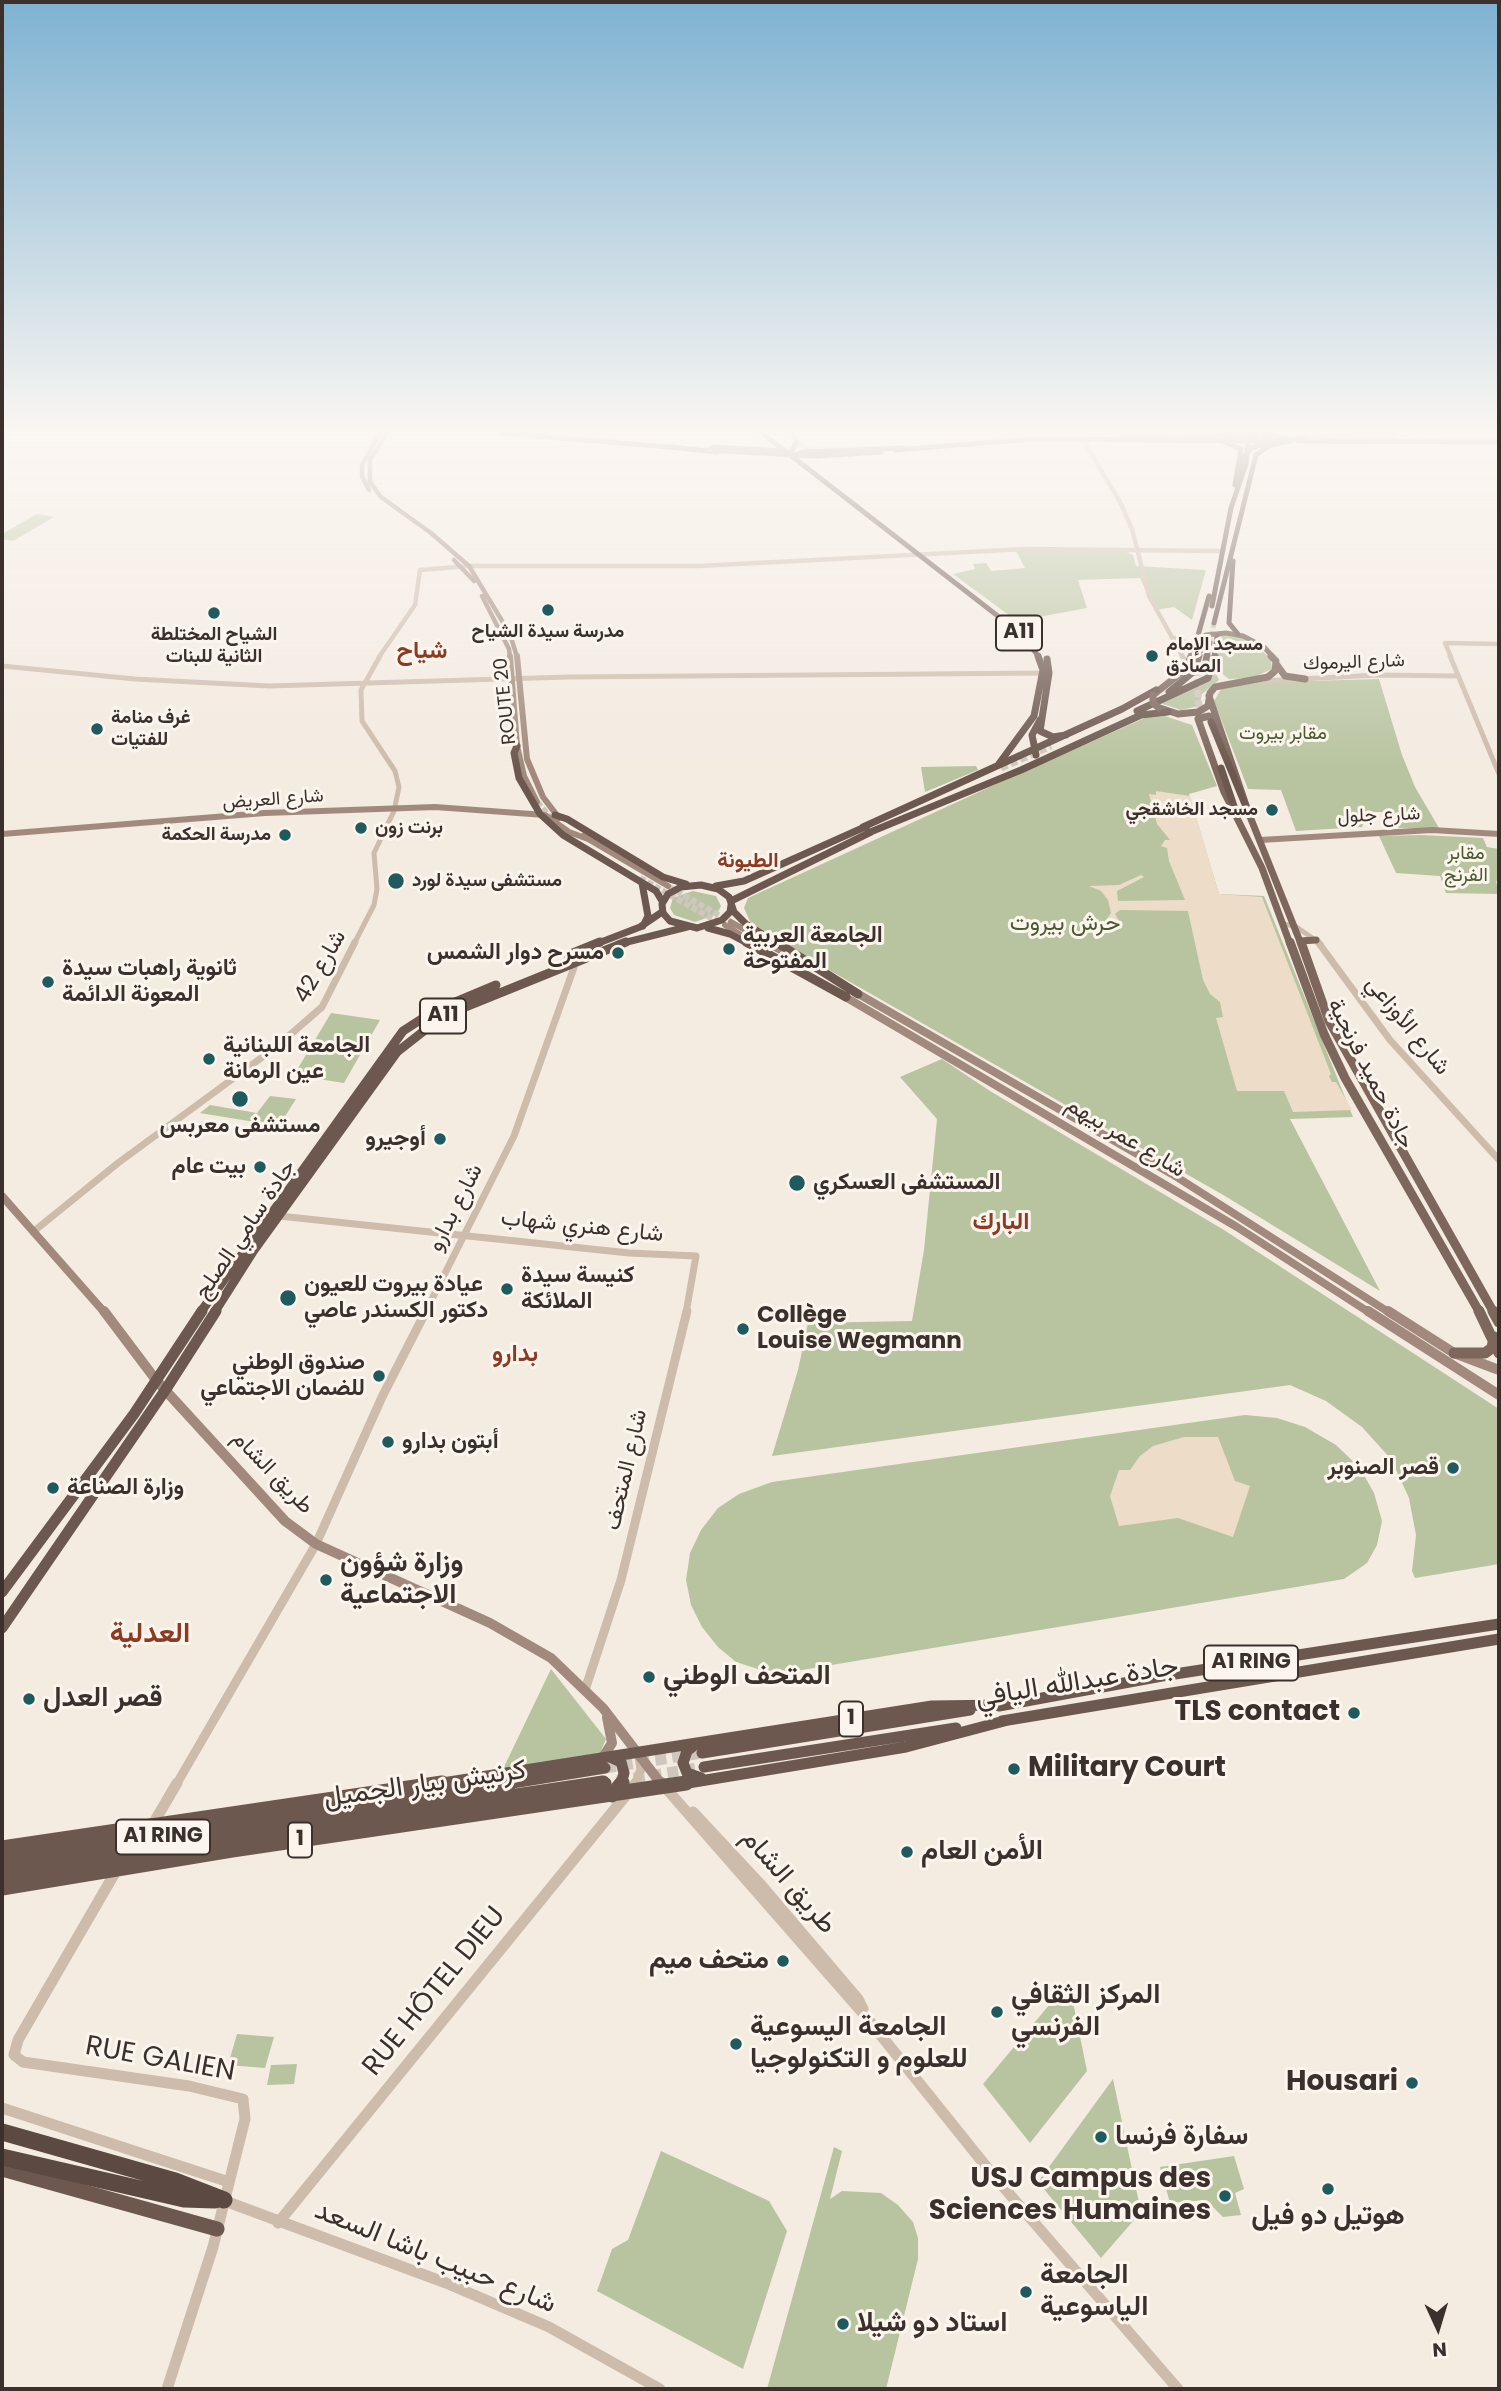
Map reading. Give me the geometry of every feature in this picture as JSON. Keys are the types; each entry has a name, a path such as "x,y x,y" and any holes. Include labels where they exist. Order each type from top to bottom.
{"highway":[{"name":"A11","path":"662,901 674,890 694,885 708,886 744,881 1021,770 1033,759 1035,750 1032,733 1046,673 1044,652 1032,639 909,545"},
{"name":"A11","path":"909,545 921,554"},
{"path":"1224,545 1215,566 1211,623 1216,628 1229,623"},
{"path":"1232,545 1229,623 1238,634"},
{"path":"1217,636 1212,671 1205,681 1053,747 1175,689 1191,675 1219,602 1231,551"},
{"path":"1199,659 1201,670 1202,641"},
{"path":"866,830 1002,768 1154,692"},
{"path":"1021,770 1144,714 1168,712"},
{"name":"A11","path":"1002,768 1038,715"},
{"path":"1038,715 1043,734 1055,737 1066,735"},
{"name":"جادة حميد فرنجية","path":"1208,723 1248,814"},
{"path":"1025,732 1025,744 1035,750 1063,751"},
{"path":"517,746 514,753 519,778 540,814 563,835 656,891 662,901 662,912 670,921 730,934 815,983 846,997"},
{"path":"555,815 567,819 663,877 694,885"},
{"name":"A11","path":"692,927 722,920 731,903 754,887 866,830"},
{"path":"744,881 745,886 754,887"},
{"path":"640,927 648,916 642,883"},
{"name":"A11","path":"708,886 723,892 731,903"},
{"path":"731,903 738,917 751,928 858,994"},
{"name":"جادة سامي الصلح","path":"2,1592 156,1380 225,1275 374,1067 404,1031 434,1011 640,927 662,912"},
{"path":"650,922 665,923 667,932"},
{"name":"جادة سامي الصلح","path":"2,1628 166,1390 279,1216 377,1078 407,1043 458,1009 577,959 692,927"},
{"name":"جادة عبدالله اليافي","path":"702,1760 1162,1676 1499,1624"},
{"name":"جادة عبدالله اليافي","path":"702,1760 906,1747 1008,1720 1499,1639"},
{"path":"638,1754 702,1760"},
{"name":"1","path":"227,1814 605,1761 638,1754"},
{"path":"605,1792 630,1792 663,1786 702,1760"},
{"path":"605,1761 621,1762 624,1773 621,1786 605,1792"},
{"name":"كرنيش بيار الجميل","path":"2,1872 323,1819 605,1761"},
{"path":"232,1850 432,1785"},
{"name":"1","path":"2,1888 605,1792"},
{"name":"كرنيش بيار الجميل","path":"2,1859 323,1819 605,1792"},
{"path":"2,1848 227,1814 410,1824"},
{"path":"2,2132 175,2181 224,2200"},
{"path":"2,2157 184,2199 224,2200"},
{"path":"2,2169 217,2229"}],"main road":[{"path":"437,545 477,586 507,643 517,746 524,776 537,802"},
{"name":"ROUTE 20","path":"444,545 469,566 510,634 516,650 527,759 555,815"},
{"path":"1208,723 1168,712 1153,703 1154,692 1188,666 1202,641 1214,633 1238,634 1264,648 1285,676 1305,679"},
{"path":"1178,714 1202,710 1208,706 1209,696 1222,683 1251,681 1273,674 1277,665"},
{"name":"جادة حميد فرنجية","path":"1209,696 1208,723 1224,793 1237,815 1283,925 1313,1008 1345,1078 1494,1337 1499,1353"},
{"name":"شارع العريض","path":"2,836 395,809 466,808 540,814"},
{"name":"شارع العريض","path":"395,809 547,820"},
{"path":"540,814 668,886"},
{"name":"جادة حميد فرنجية","path":"1248,814 1295,926 1336,1035 1499,1322"},
{"path":"555,815 588,839"},
{"name":"شارع جلول","path":"1260,840 1432,830 1499,834"},
{"name":"شارع عمر بيهم","path":"1499,1370 1454,1353 1172,1174 858,994 728,923 846,997 1226,1220 1499,1395"},
{"path":"1300,941 1316,940"},
{"name":"طريق الشام","path":"2,1196 104,1311 156,1380 285,1521 316,1544 518,1638 551,1658 603,1708 663,1786"},
{"path":"1406,1335 1410,1323"},
{"path":"1454,1353 1485,1353 1492,1348 1494,1337"},
{"path":"603,1708 612,1743 605,1761"}],"street":[{"path":"1135,545 1150,596 1188,666"},
{"path":"363,685 415,605 420,570 469,566 707,566 1037,548 1222,553"},
{"path":"1172,636 1184,643 1202,641"},
{"path":"1499,643 1445,643 1499,774"},
{"path":"2,666 143,680 250,685 363,685 511,678 1046,673"},
{"name":"شارع اليرموك","path":"1251,681 1379,675 1458,676"},
{"name":"شارع 42","path":"33,1232 318,1013 374,905 377,889 374,853 395,809 399,788 396,774 362,721 363,685"},
{"name":"شارع الأوزاعي","path":"1283,925 1295,926 1316,940 1390,1040 1496,1150 1499,1160"},
{"name":"شارع بدارو","path":"153,1825 316,1544 382,1397 514,1136 577,959"},
{"name":"شارع هنري شهاب","path":"279,1216 629,1253 696,1256"},
{"name":"شارع المتحف","path":"585,1690 621,1580 691,1293 696,1256"},
{"path":"630,1792 640,1774 638,1754"},
{"name":"طريق الشام","path":"663,1786 867,2018 993,2175 1178,2389"},
{"path":"604,1822 608,1806 605,1792"},
{"name":"RUE HÔTEL DIEU","path":"278,2223 630,1792"},
{"name":"RUE GALIEN","path":"116,1871 14,2050 16,2059 23,2062 189,2086 243,2099 245,2119 217,2229 167,2389"},
{"path":"2,2108 229,2182"},
{"name":"شارع حبيب باشا السعد","path":"224,2200 278,2223 472,2294 549,2328 660,2389"}],"green space":[{"path":"1120,549 1133,555 1136,566 1206,570 1192,620 1174,607 1155,610 1140,578 1078,580 1087,608 1017,621 953,574 975,569 973,564 986,563 991,571 1025,568 1016,551"},
{"name":"مقابر بيروت","path":"1220,635 1241,637 1258,646 1271,660 1272,669 1252,678 1229,679 1216,669"},
{"path":"1215,671 1219,680 1202,694 1199,706 1181,710 1160,703 1211,678"},
{"name":"مقابر بيروت","path":"1379,679 1402,755 1415,787 1439,828 1399,828 1390,812 1369,812 1362,827 1296,831 1281,790 1248,789 1214,701 1221,689 1238,683"},
{"name":"حرش بيروت","path":"1165,716 1192,725 1217,786 1189,794 1219,894 1264,896 1353,1117 1290,1119 1380,1291 1225,1196 752,926 744,908 748,898 992,786 1147,717"},
{"path":"976,766 978,770 925,792 921,767"},
{"name":"مقابر الفرنج","path":"1379,836 1483,838 1487,847 1499,849 1499,880 1496,881 1499,894 1446,893 1440,876 1396,873"},
{"path":"693,891 716,896 721,906 717,914 695,922 674,915 670,908 673,898"},
{"path":"331,1013 380,1020 344,1083 294,1075"},
{"path":"942,1059 990,1091 1224,1230 1499,1409 1499,1564 1415,1578 1412,1571 1416,1535 1409,1498 1391,1459 1362,1427 1326,1401 1290,1385 772,1456 798,1370 808,1323 912,1321 924,1250 937,1119 900,1077"},
{"path":"270,1096 296,1099 279,1126 200,1113 210,1105 257,1113"},
{"path":"1245,1415 1277,1418 1305,1427 1336,1445 1360,1468 1374,1493 1382,1521 1377,1545 1367,1563 1344,1579 790,1672 761,1670 736,1662 718,1647 702,1627 691,1605 686,1580 690,1553 701,1530 718,1508 739,1494 772,1482"},
{"path":"551,1669 606,1739 600,1753 503,1769"},
{"path":"1072,1997 1087,2071 1030,2143 983,2084 1055,1998"},
{"path":"237,2034 274,2037 265,2068 228,2065"},
{"path":"297,2064 294,2084 267,2085 271,2065"},
{"path":"1113,2079 1141,2212 1101,2258 1038,2182"},
{"name":"استاد دو شيلا","path":"834,2147 842,2151 830,2199 842,2191 881,2193 898,2205 913,2222 918,2238 918,2259 886,2389 767,2389"},
{"path":"661,2151 769,2201 787,2231 743,2369 597,2291 612,2249 628,2240"},
{"path":"1234,2156 1244,2189 1235,2193 1241,2215 1223,2217 1206,2200 1170,2203 1160,2167"}],"shaded area":[{"path":"1156,791 1190,796 1219,894 1262,897 1331,1074 1329,1076 1332,1082 1336,1082 1352,1110 1293,1112 1284,1091 1237,1091 1216,1018 1223,1017 1220,1002 1210,994 1203,980 1188,911 1120,910 1115,914 1121,924 1105,922 1111,913 1108,900 1101,891 1089,886 1119,885 1141,875 1144,877 1117,891 1118,901 1185,900 1169,861 1167,848 1161,846 1165,840 1170,840 1157,824 1149,794 1156,795"},
{"path":"1184,1437 1218,1437 1235,1481 1250,1486 1233,1537 1178,1518 1119,1526 1110,1496 1119,1470 1130,1470 1140,1456 1153,1446"}],"tunnel":[{"path":"1210,643 1214,623"},
{"path":"1197,669 1198,701 1204,721"},
{"path":"1001,768 1051,746"},
{"path":"537,802 551,818"},
{"path":"640,878 720,923"},
{"path":"669,887 731,922"},
{"path":"605,1768 702,1753"},
{"path":"617,1781 704,1767"}],"place":[{"name":"مدرسة سيدة الشياح","path":"548,610"},
{"name":"الشياح المختلطة الثانية للبنات","path":"214,613"},
{"name":"مسجد الإمام الصادق","path":"1152,656"},
{"name":"غرف منامة للفتيات","path":"97,729"},
{"name":"مسجد الخاشقجي","path":"1272,810"},
{"name":"برنت زون","path":"361,828"},
{"name":"مدرسة الحكمة","path":"285,835"},
{"name":"مستشفى سيدة لورد","path":"396,881"},
{"name":"الجامعة العربية المفتوحة","path":"729,949"},
{"name":"مسرح دوار الشمس","path":"618,953"},
{"name":"ثانوية راهبات سيدة المعونة الدائمة","path":"48,982"},
{"name":"الجامعة اللبنانية عين الرمانة","path":"209,1059"},
{"name":"مستشفى معربس","path":"240,1099"},
{"name":"أوجيرو","path":"440,1139"},
{"name":"بيت عام","path":"260,1167"},
{"name":"المستشفى العسكري","path":"797,1183"},
{"name":"كنيسة سيدة الملائكة","path":"507,1289"},
{"name":"عيادة بيروت للعيون دكتور الكسندر عاصي","path":"288,1298"},
{"name":"Collège Louise Wegmann","path":"743,1329"},
{"name":"صندوق الوطني للضمان الاجتماعي","path":"379,1376"},
{"name":"أبتون بدارو","path":"388,1442"},
{"name":"قصر الصنوبر","path":"1453,1468"},
{"name":"وزارة الصناعة","path":"53,1488"},
{"name":"وزارة شؤون الاجتماعية","path":"326,1580"},
{"name":"المتحف الوطني","path":"649,1677"},
{"name":"قصر العدل","path":"29,1699"},
{"name":"TLS contact","path":"1354,1713"},
{"name":"Military Court","path":"1014,1769"},
{"name":"الأمن العام","path":"907,1852"},
{"name":"متحف ميم","path":"783,1961"},
{"name":"المركز الثقافي الفرنسي","path":"997,2012"},
{"name":"الجامعة اليسوعية للعلوم و التكنولوجيا","path":"736,2044"},
{"name":"Housari","path":"1412,2083"},
{"name":"سفارة فرنسا","path":"1101,2137"},
{"name":"هوتيل دو فيل","path":"1328,2189"},
{"name":"USJ Campus des Sciences Humaines","path":"1225,2196"},
{"name":"الجامعة الياسوعية","path":"1026,2292"},
{"name":"استاد دو شيلا","path":"843,2324"}],"district":[{"name":"شياح","path":"422,652"},
{"name":"الطيونة","path":"748,862"},
{"name":"البارك","path":"1001,1223"},
{"name":"بدارو","path":"515,1355"},
{"name":"العدلية","path":"150,1635"}]}
